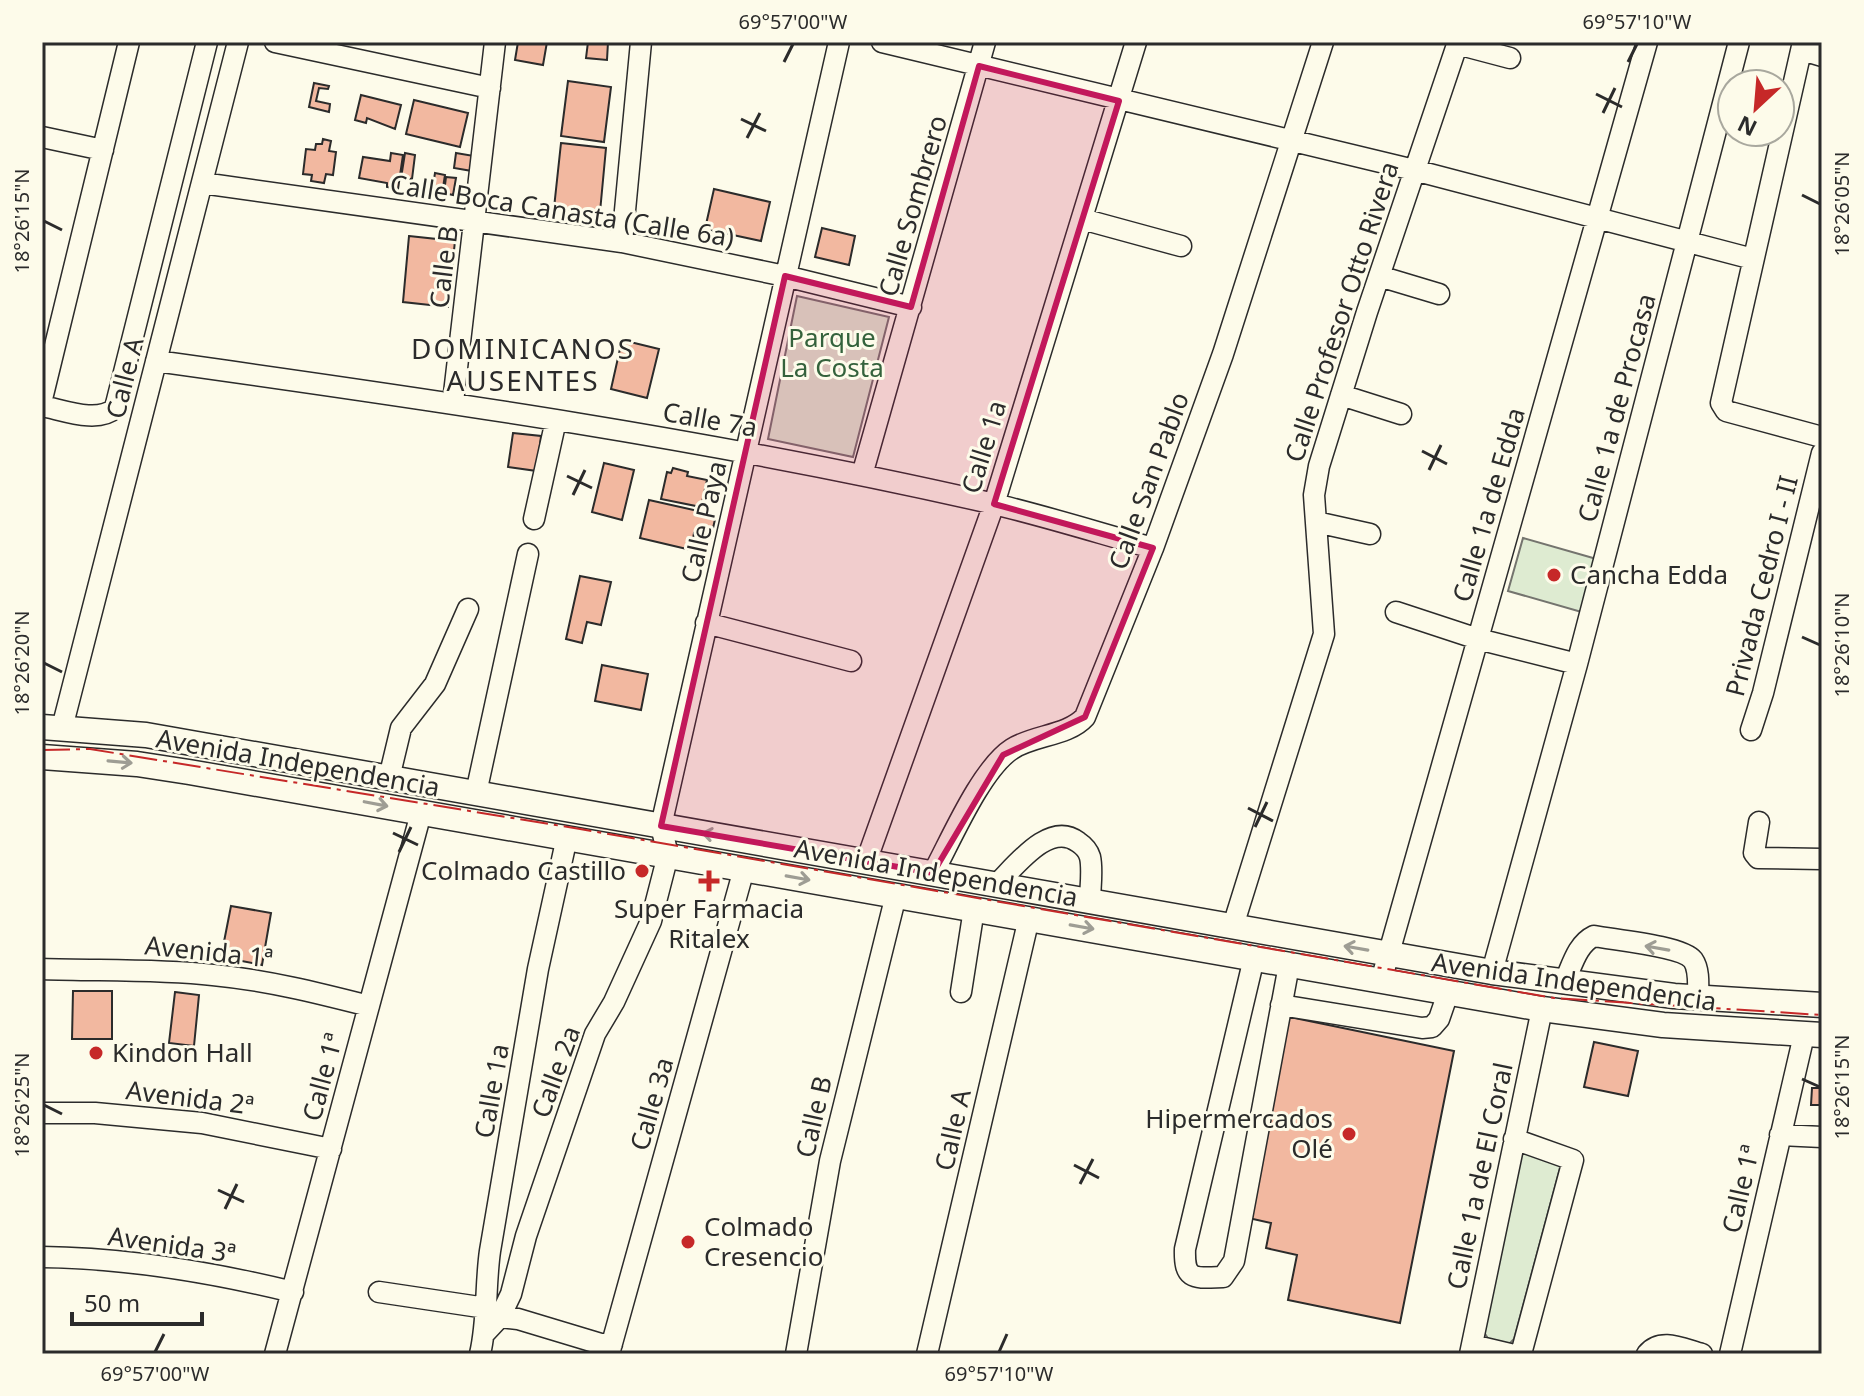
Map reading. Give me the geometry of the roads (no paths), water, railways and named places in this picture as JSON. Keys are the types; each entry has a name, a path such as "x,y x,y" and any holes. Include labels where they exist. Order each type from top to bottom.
{"main road":[{"name":"Avenida Independencia","path":"52,727 146,735 1492,972 1698,998 1822,1005"},
{"name":"Avenida Independencia","path":"42,757 137,764 1542,1009 1663,1025 1813,1035"},
{"path":"982,910 996,885"},
{"path":"1143,938 1148,912"},
{"path":"1756,1033 1757,1002"}],"street":[{"path":"42,399 129,42"},
{"path":"42,406 98,416 108,414 115,408 207,42"},
{"name":"Calle A","path":"52,727 156,361 238,42"},
{"path":"275,42 490,88"},
{"name":"Calle B","path":"453,402 495,42"},
{"path":"622,242 641,42"},
{"name":"Calle Paya","path":"661,826 839,42"},
{"path":"882,42 1414,170 1753,259"},
{"name":"Calle Sombrero","path":"862,475 985,42"},
{"name":"Calle 1a","path":"866,862 994,504 1136,42"},
{"name":"Calle San Pablo","path":"933,873 978,791 1003,755 1015,747 1076,725 1085,717 1153,548 1223,354 1323,42"},
{"name":"Calle 1a de Edda","path":"1381,981 1647,42"},
{"name":"Calle 1a de Procasa","path":"1492,972 1577,664 1739,42"},
{"path":"1457,43 1510,58"},
{"name":"Calle Profesor Otto Rivera","path":"1233,926 1324,638 1316,480 1379,276 1457,43"},
{"path":"1822,56 1802,46 1732,345 1722,407 1726,411 1822,437"},
{"path":"42,137 103,150"},
{"name":"Calle Boca Canasta (Calle 6a)","path":"202,183 622,242 785,276 911,307"},
{"path":"1082,219 1181,246"},
{"path":"1379,276 1439,294"},
{"name":"Calle 7a","path":"156,361 453,402 747,452 994,504 1153,548"},
{"path":"1341,395 1401,414"},
{"path":"534,519 556,420"},
{"name":"Privada Cedro I - II","path":"1751,730 1763,693 1822,453"},
{"path":"1316,522 1370,534"},
{"path":"476,793 528,554"},
{"path":"389,778 401,728 435,684 468,609"},
{"path":"1396,612 1478,639 1577,664"},
{"path":"706,623 851,661"},
{"name":"Calle 1ª","path":"275,1354 421,813"},
{"path":"1759,822 1754,853 1758,858 1822,859"},
{"name":"Calle 2a","path":"493,1313 511,1294 526,1236 590,1048 636,958 651,921 668,855 661,826"},
{"path":"996,885 1042,842 1057,835 1073,838 1085,846 1090,858 1090,902"},
{"name":"Calle 1a","path":"480,1354 493,1313 490,1251 538,969 567,837"},
{"name":"Calle 3a","path":"611,1349 744,869"},
{"name":"Calle B","path":"796,1354 830,1161 896,895"},
{"path":"961,992 982,910"},
{"name":"Calle A","path":"927,1354 1029,918"},
{"path":"1564,983 1580,947 1594,936 1682,952 1694,961 1698,974 1698,998"},
{"path":"1254,958 1185,1249 1184,1268 1188,1274 1204,1278 1223,1277 1234,1261 1289,965"},
{"name":"Avenida 1ª","path":"42,969 214,975 291,987 369,1006"},
{"path":"1281,1005 1422,1028 1432,1027 1439,1019 1448,993"},
{"name":"Calle 1a de El Coral","path":"1471,1350 1542,1009"},
{"name":"Calle 1ª","path":"1730,1354 1780,1135 1813,1035"},
{"name":"Avenida 2ª","path":"42,1113 95,1113 202,1123 331,1149"},
{"path":"1780,1135 1822,1137"},
{"path":"1514,1139 1573,1159 1521,1354"},
{"name":"Avenida 3ª","path":"42,1257 163,1267 293,1292"},
{"path":"379,1292 531,1322 611,1349"},
{"path":"1647,1354 1652,1348 1663,1344 1702,1354"},
{"path":"1471,1350 1510,1354"}],"place":[{"name":"Cancha Edda","path":"1554,575"},
{"name":"Colmado Castillo","path":"642,871"},
{"name":"Super Farmacia Ritalex","path":"709,881"},
{"name":"Kindon Hall","path":"96,1053"},
{"name":"Hipermercados Olé","path":"1349,1134"},
{"name":"Colmado Cresencio","path":"688,1242"}],"district":[{"name":"DOMINICANOS AUSENTES","path":"523,365"}],"park label":[{"name":"Parque La Costa","path":"832,353"}]}
